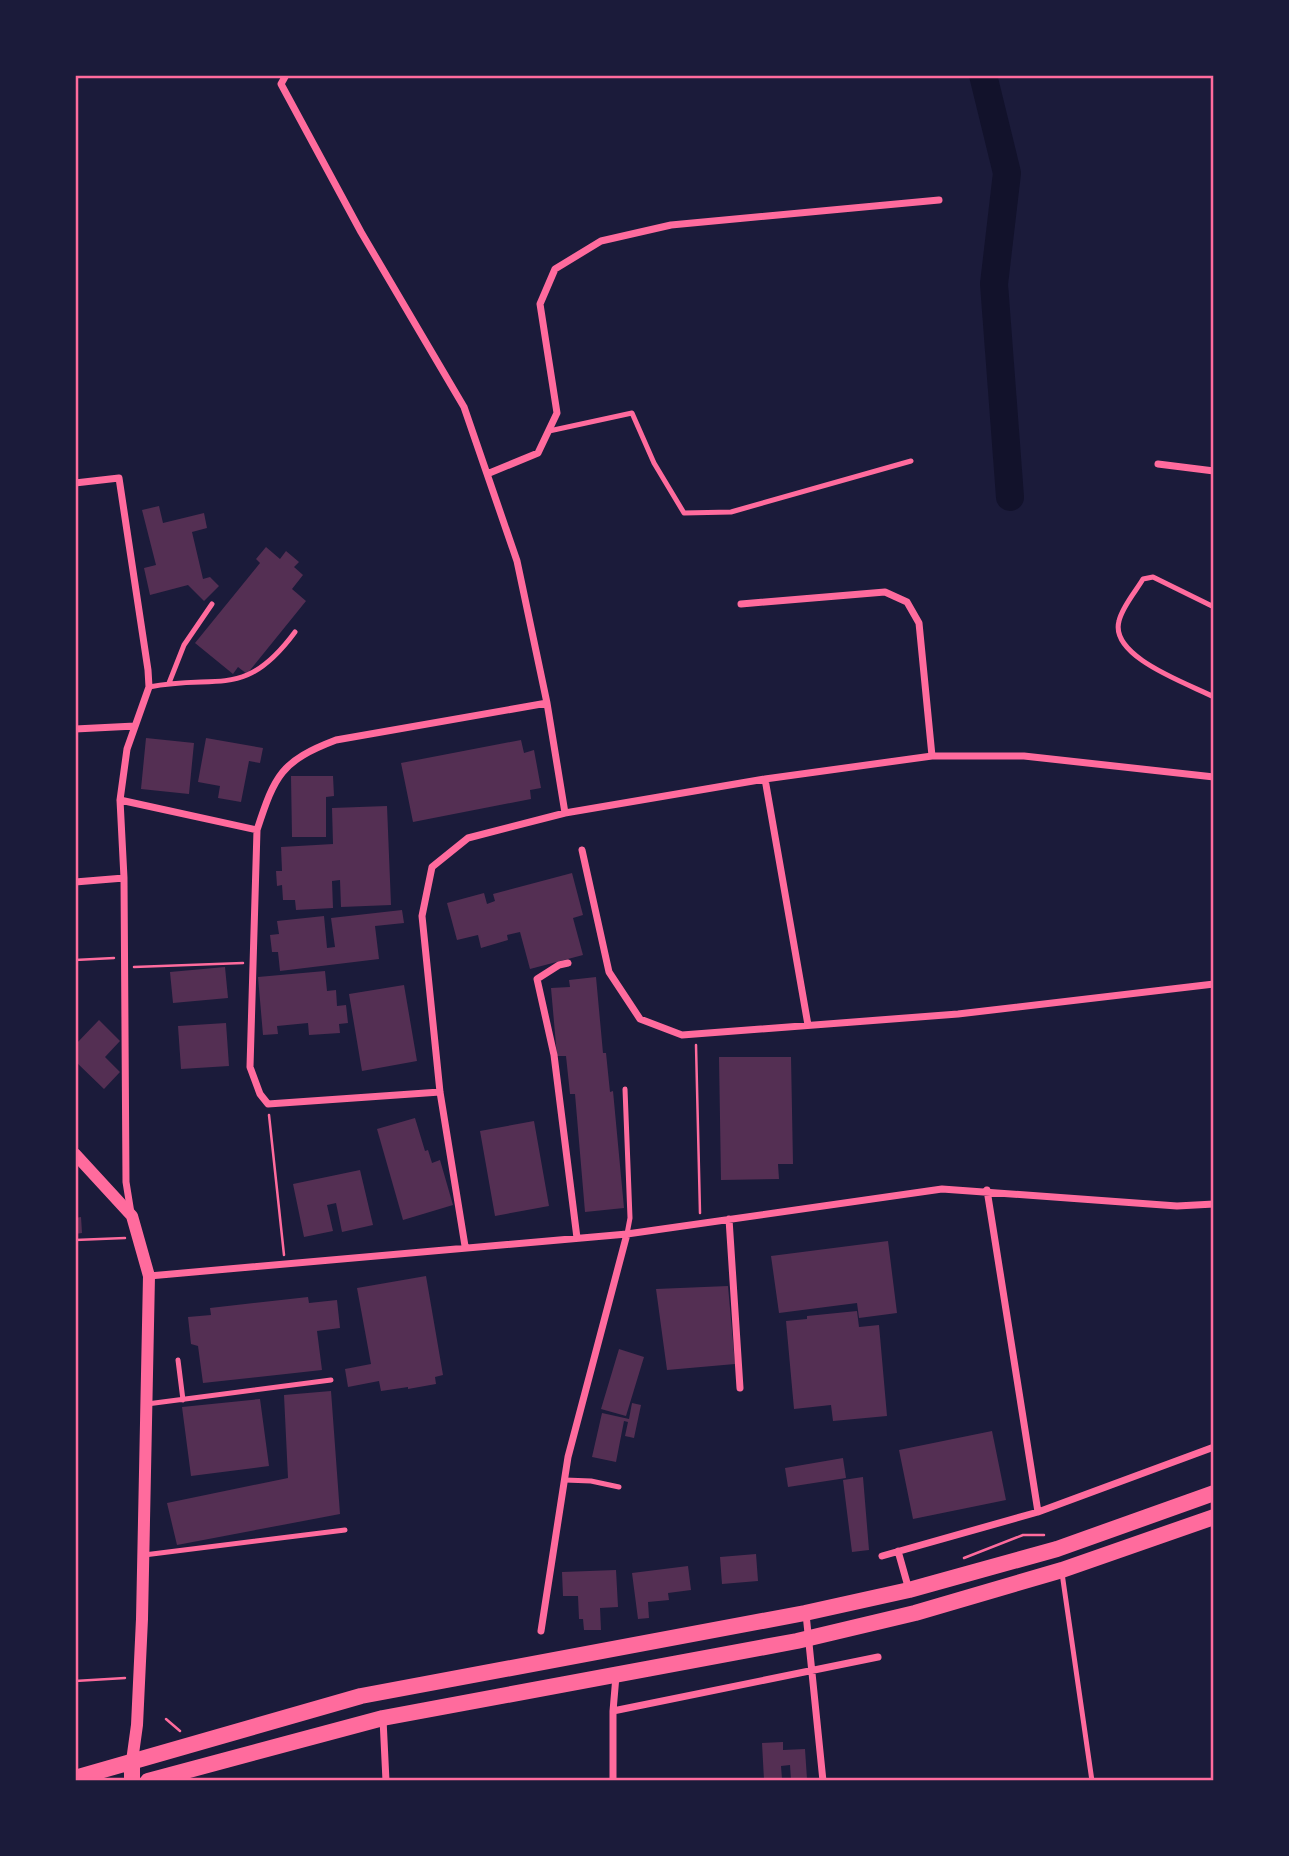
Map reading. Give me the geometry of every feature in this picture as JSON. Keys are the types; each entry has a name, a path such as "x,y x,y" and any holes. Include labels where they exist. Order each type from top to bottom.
{"main road":[{"path":"75,1778 361,1696 805,1613 909,1590 1057,1549 1214,1493"},
{"path":"148,1781 383,1718 809,1638 915,1613 1062,1570 1214,1517"},
{"path":"132,1761 132,1781"}],"street":[{"path":"286,75 281,84 287,96 361,232 464,407 517,561 547,703 565,813"},
{"path":"487,474 538,453 549,431 557,413 540,304 555,269 601,241 671,225 939,200"},
{"path":"1158,464 1214,471"},
{"path":"75,483 119,478 147,653 149,687 127,749 120,800 124,878 126,1182 132,1216 149,1276 144,1555 139,1677 132,1761"},
{"path":"741,604 885,592 907,602 919,623 932,756"},
{"path":"440,1092 268,1104 260,1094 250,1067 257,830 267,799 283,768 304,752 336,740 547,703"},
{"path":"75,729 135,726"},
{"path":"465,1246 440,1092 422,916 432,867 468,838 565,813 765,779 932,756 1024,756 1214,777"},
{"path":"765,779 808,1025"},
{"path":"120,800 257,830"},
{"path":"582,850 609,972 640,1019 682,1035 958,1014 1214,985"},
{"path":"75,882 124,878"},
{"path":"568,963 559,965 537,979 554,1055 577,1238"},
{"path":"75,1154 132,1216"},
{"path":"149,1276 465,1246 627,1234 942,1189 987,1190 1177,1206 1214,1204"},
{"path":"987,1190 1038,1512"},
{"path":"730,1219 740,1388"},
{"path":"541,1631 568,1457 627,1234"},
{"path":"882,1556 1038,1512 1214,1447"},
{"path":"898,1551 909,1590"},
{"path":"805,1613 823,1781"},
{"path":"613,1711 878,1657"},
{"path":"612,1781 616,1675"},
{"path":"383,1718 386,1781"}],"lane":[{"path":"549,431 632,413 654,463 684,513 731,512 911,461"},
{"path":"1214,607 1153,577 1143,579 1119,621 1119,637 1133,656 1214,697"},
{"path":"169,683 184,645 212,604"},
{"path":"149,687 169,683 220,683 246,677 267,665 295,632"},
{"path":"625,1089 630,1218 627,1234"},
{"path":"178,1360 183,1400"},
{"path":"147,1404 331,1380"},
{"path":"565,1480 591,1480 619,1487"},
{"path":"144,1555 345,1531"},
{"path":"1062,1570 1092,1781"}],"path":[{"path":"75,960 124,958"},
{"path":"125,968 253,963"},
{"path":"696,1034 700,1223"},
{"path":"268,1104 285,1265"},
{"path":"75,1240 139,1238"},
{"path":"960,1560 978,1550 1023,1535 1050,1535"},
{"path":"75,1681 139,1677"},
{"path":"166,1719 178,1732 191,1728"}],"building":[{"path":"159,506 163,523 204,513 207,528 192,532 203,579 210,577 219,586 204,601 188,585 150,595 144,568 156,565 142,510"},
{"path":"266,547 280,559 286,551 299,562 294,567 303,575 292,589 306,601 247,674 238,667 233,674 195,643 260,563 256,559"},
{"path":"146,738 194,743 189,794 141,789"},
{"path":"206,738 263,748 260,763 249,761 241,802 218,798 220,786 198,782"},
{"path":"521,740 524,753 534,750 541,788 530,790 531,799 413,822 401,763"},
{"path":"291,776 333,776 334,796 326,797 326,837 292,837"},
{"path":"387,806 391,905 341,907 340,880 332,881 333,908 296,910 295,900 283,900 282,885 277,886 276,871 282,871 281,847 333,844 332,808"},
{"path":"572,873 583,915 573,918 583,955 530,969 520,932 507,935 508,940 481,948 478,935 457,940 447,903 484,893 487,904 495,901 493,894"},
{"path":"402,910 404,923 375,926 379,959 280,971 278,952 272,952 270,935 279,934 277,921 324,916 327,948 335,947 331,918"},
{"path":"225,967 228,998 173,1003 170,972"},
{"path":"325,971 327,991 336,990 337,1006 346,1005 348,1023 339,1024 340,1033 309,1035 308,1023 277,1026 278,1034 263,1035 258,977"},
{"path":"596,977 603,1053 606,1053 610,1092 613,1091 624,1208 585,1212 575,1094 570,1094 566,1056 557,1056 551,988 570,987 569,980"},
{"path":"404,985 417,1061 362,1071 349,994"},
{"path":"99,1020 120,1041 105,1057 120,1072 104,1089 75,1061 75,1045"},
{"path":"226,1023 229,1066 181,1069 178,1026"},
{"path":"719,1057 791,1057 793,1164 778,1164 779,1179 721,1180"},
{"path":"415,1118 425,1151 428,1150 432,1163 440,1160 453,1205 403,1220 377,1129"},
{"path":"534,1121 549,1206 495,1216 480,1131"},
{"path":"360,1170 373,1225 342,1232 336,1203 327,1205 333,1231 304,1237 293,1184"},
{"path":"81,1217 82,1233 75,1234 75,1218"},
{"path":"888,1241 897,1313 859,1318 857,1303 779,1313 771,1256"},
{"path":"426,1276 443,1375 435,1377 436,1384 408,1389 381,1391 379,1381 348,1387 345,1369 371,1364 357,1288"},
{"path":"728,1286 735,1364 667,1370 656,1289"},
{"path":"308,1297 309,1303 337,1300 340,1328 317,1331 322,1370 203,1383 198,1346 191,1344 188,1317 211,1315 210,1308"},
{"path":"857,1311 859,1327 879,1325 887,1416 833,1421 831,1405 794,1409 786,1321"},
{"path":"619,1349 644,1357 626,1416 601,1409"},
{"path":"331,1391 340,1514 177,1545 167,1503 288,1478 284,1395"},
{"path":"260,1399 269,1466 191,1476 182,1407"},
{"path":"632,1403 641,1405 634,1438 625,1436 628,1422 624,1421 616,1462 592,1457 602,1413 629,1419"},
{"path":"992,1431 1006,1500 913,1519 899,1450"},
{"path":"843,1458 846,1478 788,1487 785,1468"},
{"path":"863,1477 869,1550 852,1552 843,1480"},
{"path":"756,1554 758,1581 722,1584 720,1557"},
{"path":"688,1566 691,1590 668,1593 669,1600 648,1602 649,1618 638,1619 632,1573"},
{"path":"616,1570 618,1607 600,1608 601,1630 584,1630 583,1619 579,1619 578,1596 563,1596 562,1572"},
{"path":"783,1742 783,1750 805,1749 807,1779 791,1780 790,1765 781,1766 782,1779 764,1780 762,1743"}],"waterway":[{"path":"983,75 1007,173 994,284 1010,497"}]}
